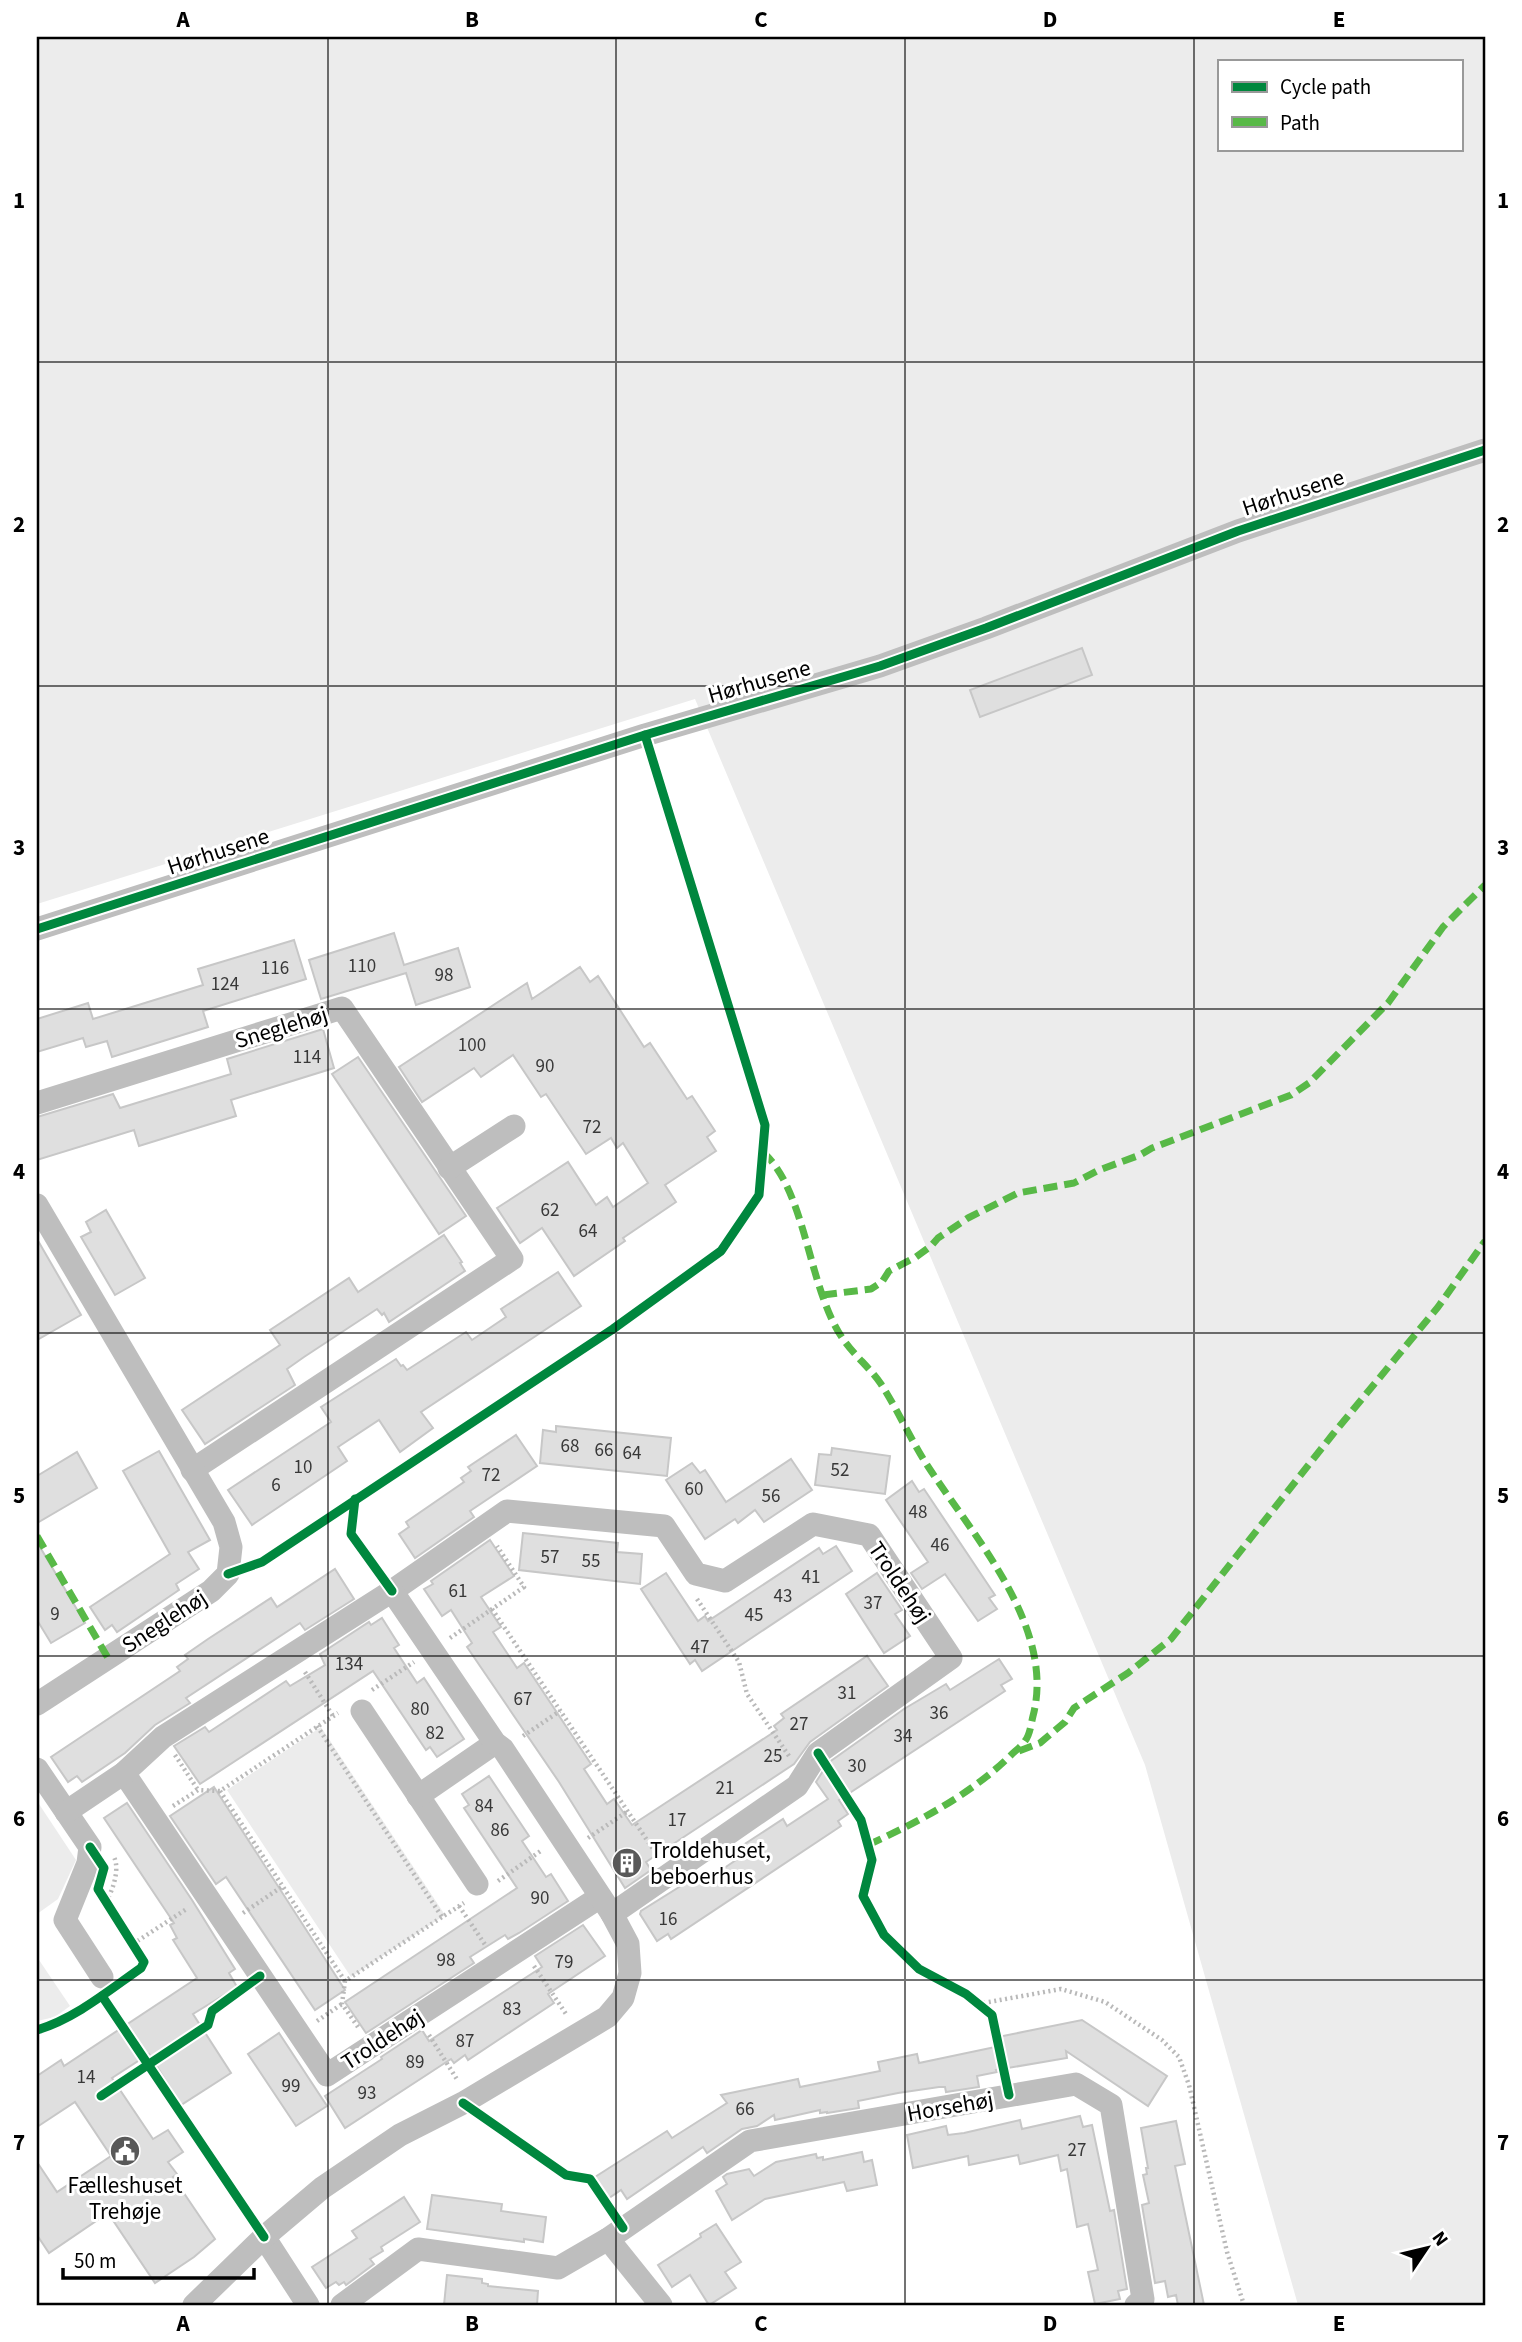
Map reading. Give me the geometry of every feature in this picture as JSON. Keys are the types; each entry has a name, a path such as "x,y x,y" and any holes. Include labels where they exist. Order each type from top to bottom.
{"street":[{"name":"Hørhusene","path":"37,929 645,735 880,666 1238,531 1485,450"},
{"name":"Sneglehøj","path":"37,1103 342,1008 512,1259 192,1469"},
{"path":"450,1168 514,1126"},
{"name":"Sneglehøj","path":"37,1205 224,1522 231,1547 229,1574 211,1591 37,1704"},
{"path":"66,1812 124,1773 163,1737 392,1591 507,1511 664,1526 696,1574"},
{"name":"Troldehøj","path":"124,1773 327,2074 522,1947 670,1874 797,1786 818,1753 951,1658 869,1535 813,1524 725,1581 696,1574"},
{"path":"194,2305 264,2237 323,2188 400,2135 470,2099 607,2017 623,1997 630,1973 628,1944 606,1905 392,1591"},
{"path":"357,1705 477,1884"},
{"path":"418,1796 499,1746"},
{"path":"37,1769 90,1847 88,1863 65,1920 102,1977"},
{"name":"Horsehøj","path":"342,2305 418,2249 558,2268 608,2239 750,2141 1076,2084 1111,2105 1143,2299 1136,2305"},
{"path":"264,2237 308,2305"},
{"path":"608,2239 662,2305"}],"path":[{"path":"154,1818 198,1790 220,1791 333,1716 357,1705 524,1587 484,1527"},
{"path":"696,1574 688,1586 739,1662 747,1695 803,1777"},
{"path":"492,1609 670,1874"},
{"path":"293,1654 333,1716"},
{"path":"499,1746 560,1711"},
{"path":"163,1737 198,1790"},
{"path":"220,1791 345,1981 342,2004"},
{"path":"569,1850 628,1811"},
{"path":"226,1925 283,1886"},
{"path":"98,1889 113,1912"},
{"path":"133,1944 206,1896"},
{"path":"459,1906 498,1963"},
{"path":"345,1981 442,1917"},
{"path":"127,1934 141,1955"},
{"path":"522,1947 579,2034"},
{"path":"97,2099 208,2025 212,2011 260,1976"},
{"path":"975,2001 1061,1989 1105,2002 1163,2040 1179,2057 1189,2085 1227,2252 1244,2305"},
{"path":"975,2001 992,2015"},
{"path":"416,2016 470,2099"},
{"path":"141,2053 156,2076"}],"shaded area":[{"path":"37,37 1485,37 1485,2305 1298,2305 1145,1765 695,699 37,904"},
{"path":"321,1727 445,1915 351,1977 227,1790"},
{"path":"37,1801 76,1860 58,1899 37,1914"},
{"path":"37,1957 70,2006 55,2017 37,2021"}],"building":[{"path":"1082,648 1092,675 980,717 970,690"},
{"path":"394,933 404,965 458,948 470,987 416,1005 406,973 321,999 309,960"},
{"path":"294,940 306,979 203,1011 208,1027 112,1057 107,1041 86,1047 83,1038 37,1052 37,1019 88,1003 93,1019 203,985 198,969"},
{"path":"580,967 590,982 598,976 644,1047 650,1043 687,1099 692,1096 715,1131 707,1137 716,1151 665,1185 676,1202 574,1276 542,1228 520,1243 497,1208 568,1162 596,1205 607,1197 613,1207 648,1183 623,1143 617,1148 611,1138 586,1154 546,1094 541,1097 513,1055 481,1077 474,1068 422,1102 399,1067 527,983 532,999"},
{"path":"323,1029 334,1068 231,1100 236,1116 139,1146 134,1130 37,1160 37,1117 113,1094 120,1108 231,1074 227,1059"},
{"path":"358,1057 466,1216 439,1234 332,1074"},
{"path":"106,1210 145,1278 115,1295 81,1237 91,1232 86,1222"},
{"path":"444,1235 465,1271 389,1322 384,1313 382,1315 377,1309 304,1357 287,1369 295,1385 205,1444 182,1410 280,1345 270,1330 349,1278 358,1292"},
{"path":"37,1239 81,1315 37,1340"},
{"path":"558,1272 581,1306 421,1412 433,1428 400,1452 379,1420 338,1447 347,1461 252,1525 228,1490 331,1422 321,1407 396,1359 407,1370 466,1332 472,1340 506,1317 501,1309"},
{"path":"556,1426 671,1438 667,1476 540,1463 543,1430 556,1432"},
{"path":"516,1435 537,1466 470,1511 474,1517 415,1558 399,1534 409,1527 406,1522 464,1482 461,1478 471,1471 468,1467"},
{"path":"832,1448 890,1456 885,1494 815,1485 819,1454 831,1455"},
{"path":"159,1451 210,1540 188,1552 199,1569 176,1584 179,1590 117,1632 112,1625 105,1630 90,1607 170,1554 123,1471"},
{"path":"77,1452 97,1488 37,1523 37,1476"},
{"path":"791,1459 812,1490 764,1522 755,1510 738,1523 735,1519 705,1539 666,1480 692,1463 700,1473 705,1470 726,1502"},
{"path":"912,1481 919,1492 924,1489 995,1595 989,1598 997,1609 978,1621 945,1574 922,1589 911,1573 928,1562 886,1500"},
{"path":"523,1533 618,1543 617,1552 642,1554 640,1584 519,1570"},
{"path":"490,1540 514,1576 481,1597 501,1627 493,1632 517,1668 524,1663 591,1764 584,1769 607,1804 614,1799 632,1825 777,1730 774,1726 784,1718 781,1714 867,1656 888,1686 810,1742 794,1764 646,1862 651,1870 625,1888 559,1782 467,1647 472,1643 451,1610 442,1616 424,1589 433,1584 431,1581"},
{"path":"37,1542 85,1623 51,1643 37,1620"},
{"path":"836,1546 852,1571 702,1671 695,1660 690,1664 641,1589 666,1573 698,1621 705,1616 708,1621 819,1548 823,1554"},
{"path":"335,1569 354,1599 305,1630 300,1623 186,1698 190,1703 155,1725 125,1753 82,1782 77,1776 68,1782 51,1757 180,1671 177,1667 188,1659 185,1655 208,1639 271,1598 277,1607"},
{"path":"877,1573 902,1610 895,1614 910,1636 884,1653 846,1594"},
{"path":"382,1618 399,1645 394,1648 417,1683 424,1678 464,1739 437,1757 430,1747 426,1750 373,1671 200,1784 174,1746 205,1727 209,1732 286,1681 290,1686 325,1665 320,1654 369,1622 371,1625"},
{"path":"999,1659 1012,1679 1001,1685 1005,1691 839,1800 848,1814 838,1821 841,1826 671,1939 668,1934 657,1941 640,1914 641,1911 700,1874 705,1881 739,1858 734,1851 783,1819 787,1826 828,1799 816,1782 828,1763 904,1709 946,1684 950,1690"},
{"path":"489,1776 529,1836 522,1841 546,1877 551,1874 568,1901 519,1933 508,1939 505,1935 470,1957 474,1963 366,2033 345,2002 517,1888 464,1808 469,1805 462,1794"},
{"path":"214,1787 345,1990 315,2010 226,1877 216,1884 170,1816"},
{"path":"127,1803 235,1969 229,1973 237,1987 193,2014 231,2073 181,2105 149,2054 112,2078 153,2139 168,2130 183,2152 168,2162 177,2174 173,2177 215,2239 155,2283 108,2213 49,2253 37,2235 37,2162 57,2192 111,2156 75,2102 37,2127 37,2076 61,2060 64,2066 197,1978 173,1940 177,1938 170,1925 174,1923 104,1818"},
{"path":"583,1925 605,1956 548,1994 554,2003 468,2060 465,2055 454,2063 451,2059 345,2128 325,2096 422,2030 429,2041 542,1967 535,1956"},
{"path":"1082,2020 1167,2076 1148,2106 1066,2051 1067,2058 996,2070 997,2072 977,2076 979,2087 946,2092 945,2087 939,2087 858,2101 859,2108 827,2113 820,2113 820,2110 775,2120 774,2115 757,2126 742,2129 707,2153 703,2147 627,2199 621,2190 609,2198 595,2177 667,2131 672,2138 727,2103 721,2095 798,2079 800,2087 880,2071 878,2062 917,2054 919,2063 1000,2046 998,2037"},
{"path":"279,2033 327,2106 296,2126 248,2054"},
{"path":"1080,2116 1083,2127 1092,2125 1110,2211 1114,2210 1127,2289 1118,2291 1120,2299 1095,2304 1088,2272 1098,2270 1088,2224 1077,2227 1067,2169 1061,2171 1058,2155 1020,2164 1018,2155 969,2165 968,2156 913,2168 907,2135 946,2126 948,2135 964,2133 1020,2120 1022,2129"},
{"path":"1176,2121 1185,2164 1175,2166 1204,2305 1178,2305 1176,2295 1168,2297 1165,2281 1155,2283 1142,2205 1149,2203 1143,2175 1147,2174 1148,2168 1141,2128"},
{"path":"862,2152 864,2162 872,2160 877,2185 847,2191 844,2182 765,2199 732,2220 716,2191 727,2184 723,2177 727,2174 749,2169 754,2176 776,2162 816,2154 817,2158 823,2157 823,2160"},
{"path":"432,2195 502,2204 501,2211 546,2217 543,2242 524,2239 524,2242 427,2229"},
{"path":"404,2197 420,2222 381,2247 383,2251 370,2259 374,2264 346,2285 344,2282 339,2285 336,2282 326,2288 312,2267 357,2238 352,2231"},
{"path":"716,2224 741,2262 725,2272 736,2288 709,2305 690,2275 672,2287 658,2265"},
{"path":"447,2275 482,2279 482,2283 488,2286 538,2291 537,2305 444,2305"}],"marked path":[{"path":"823,1295 871,1289 882,1282 889,1271 916,1257 968,1218 1018,1193 1074,1183 1152,1148 1291,1095 1309,1083 1388,1003 1443,927 1485,885"},
{"path":"763,1152 778,1169 789,1191 831,1318 847,1345 881,1384 924,1460 989,1555 1023,1618 1033,1651 1037,1683 1031,1726 1023,1743 961,1795 868,1845"},
{"path":"1019,1751 1040,1743 1065,1722 1074,1708 1128,1673 1171,1639 1333,1434 1438,1307 1485,1241"},
{"path":"37,1536 108,1658"}],"cycle path":[{"path":"37,929 645,735 880,666 1238,531 1485,450"},
{"path":"228,1574 262,1562 613,1329 721,1251 759,1195 765,1125 645,735"},
{"path":"355,1499 351,1534 392,1591"},
{"path":"818,1753 861,1820 872,1860 863,1896 884,1935 919,1969 966,1994 992,2015 1009,2095"},
{"path":"37,2030 91,2003 141,1968 144,1962 98,1889 104,1868 90,1847"},
{"path":"101,2096 208,2025 212,2011 260,1976"},
{"path":"102,1996 264,2237"},
{"path":"463,2103 566,2175 590,2179 623,2228"}],"place":[{"name":"Troldehuset, beboerhus","path":"627,1863"},
{"name":"Fælleshuset Trehøje","path":"125,2151"}]}
